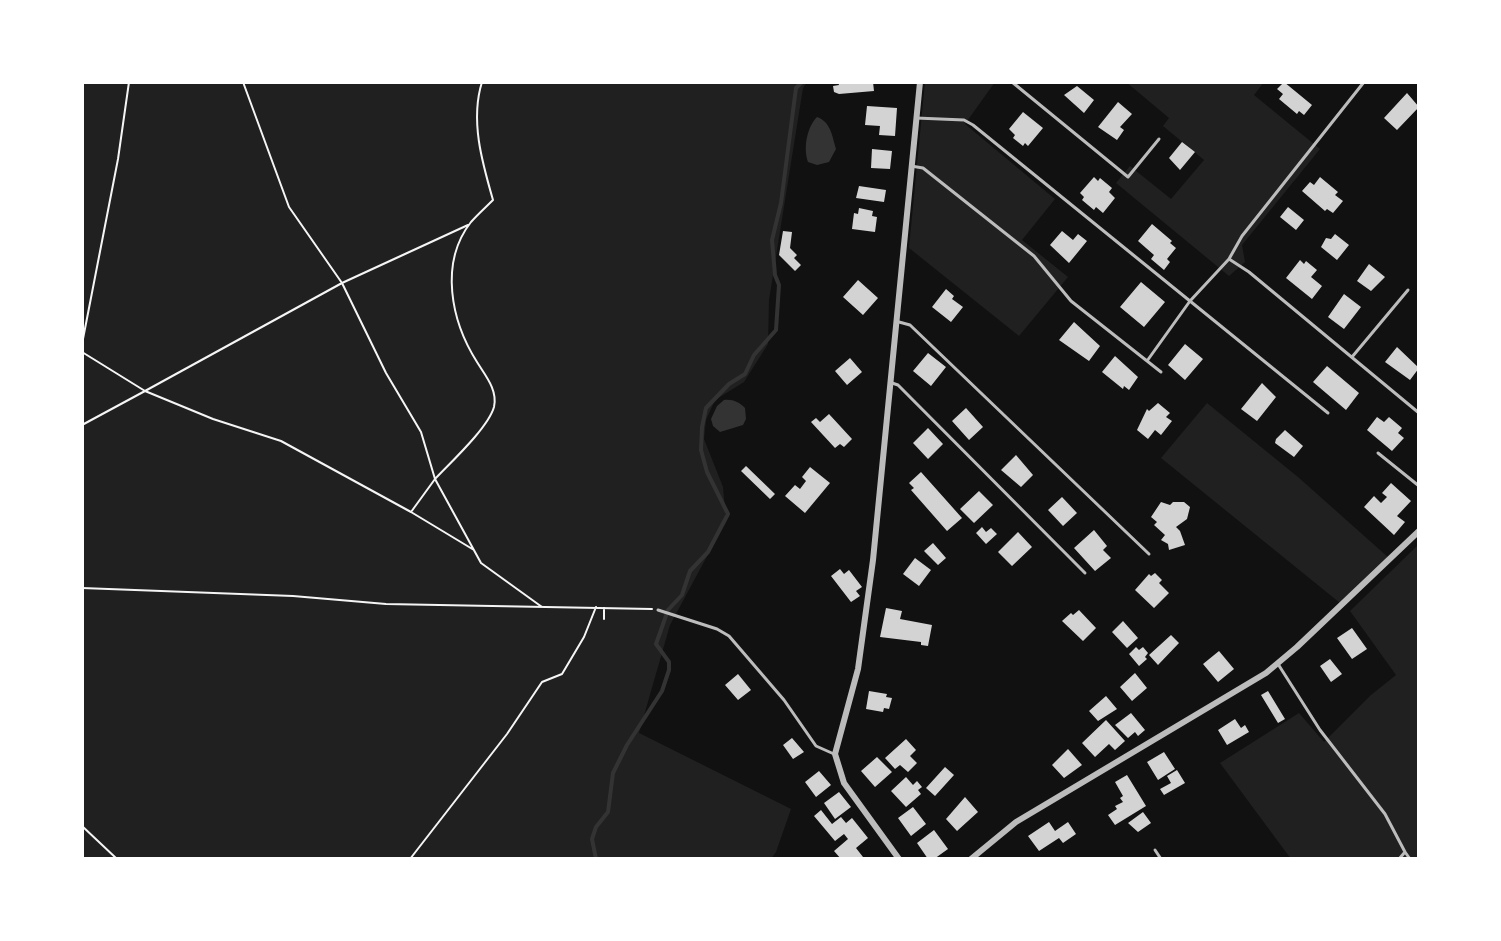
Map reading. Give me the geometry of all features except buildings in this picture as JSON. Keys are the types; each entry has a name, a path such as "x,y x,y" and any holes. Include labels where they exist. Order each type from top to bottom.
{"street":[{"path":"899,859 844,783 835,754 861,653 873,560 920,82"},
{"path":"971,859 1016,822 1245,687 1278,664 1419,531"}],"lane":[{"path":"1012,82 1128,177 1159,139"},
{"path":"1147,361 1190,301 1229,259 1242,236 1364,82"},
{"path":"916,118 964,120 973,125 1328,413"},
{"path":"911,166 923,168 1034,256 1071,301 1161,372"},
{"path":"1229,259 1249,272 1419,413"},
{"path":"1352,357 1408,290"},
{"path":"895,321 910,325 1149,554"},
{"path":"889,382 898,385 1085,573"},
{"path":"1378,453 1419,486"},
{"path":"658,610 729,636 784,700 816,746 835,754"},
{"path":"1278,664 1320,730 1385,814 1410,859"},
{"path":"1155,850 1161,859"},
{"path":"1399,859 1405,852"}],"path":[{"path":"82,344 118,159 129,82"},
{"path":"243,82 289,207 342,283 386,373 421,432 435,479 481,563 542,607"},
{"path":"411,512 435,479 478,433 494,407 493,389 455,318 451,299 455,253 470,224 493,200 478,131 477,98 482,82"},
{"path":"82,425 342,283 470,224"},
{"path":"82,352 145,391 213,419 281,441 475,551"},
{"path":"82,588 293,596 386,604 622,606 658,610"},
{"path":"410,859 507,734 542,682 562,674 584,637 596,607"},
{"path":"604,608 604,619"},
{"path":"82,826 117,859"}],"shaded area":[{"path":"82,82 807,82 803,88 769,300 768,344 744,382 715,400 706,420 704,439 723,487 726,521 670,625 639,733 791,809 771,859 82,859"},
{"path":"925,82 995,82 965,124 1055,199 1022,240 1068,277 1019,336 909,248"},
{"path":"1126,82 1264,82 1254,95 1320,149 1242,245 1245,262 1229,276 1116,183 1130,166 1171,199 1204,160 1163,126 1169,118"},
{"path":"817,117 828,126 836,149 829,162 817,165 808,162 806,144 808,132"},
{"path":"724,400 743,406 746,419 743,425 720,432 711,419"},
{"path":"1207,403 1298,477 1389,558 1340,603 1161,458"},
{"path":"1419,544 1419,859 1291,859 1220,763 1299,713 1324,742 1396,675 1350,611"}],"waterway":[{"path":"596,859 592,839 596,827 608,812 613,773 662,691 669,670 669,662 656,644 668,610 682,595 690,571 708,552 728,514 707,472 701,450 702,427 706,408 729,384 745,374 754,355 776,330 779,285 775,275 772,240 781,203 796,88 802,82"}]}
